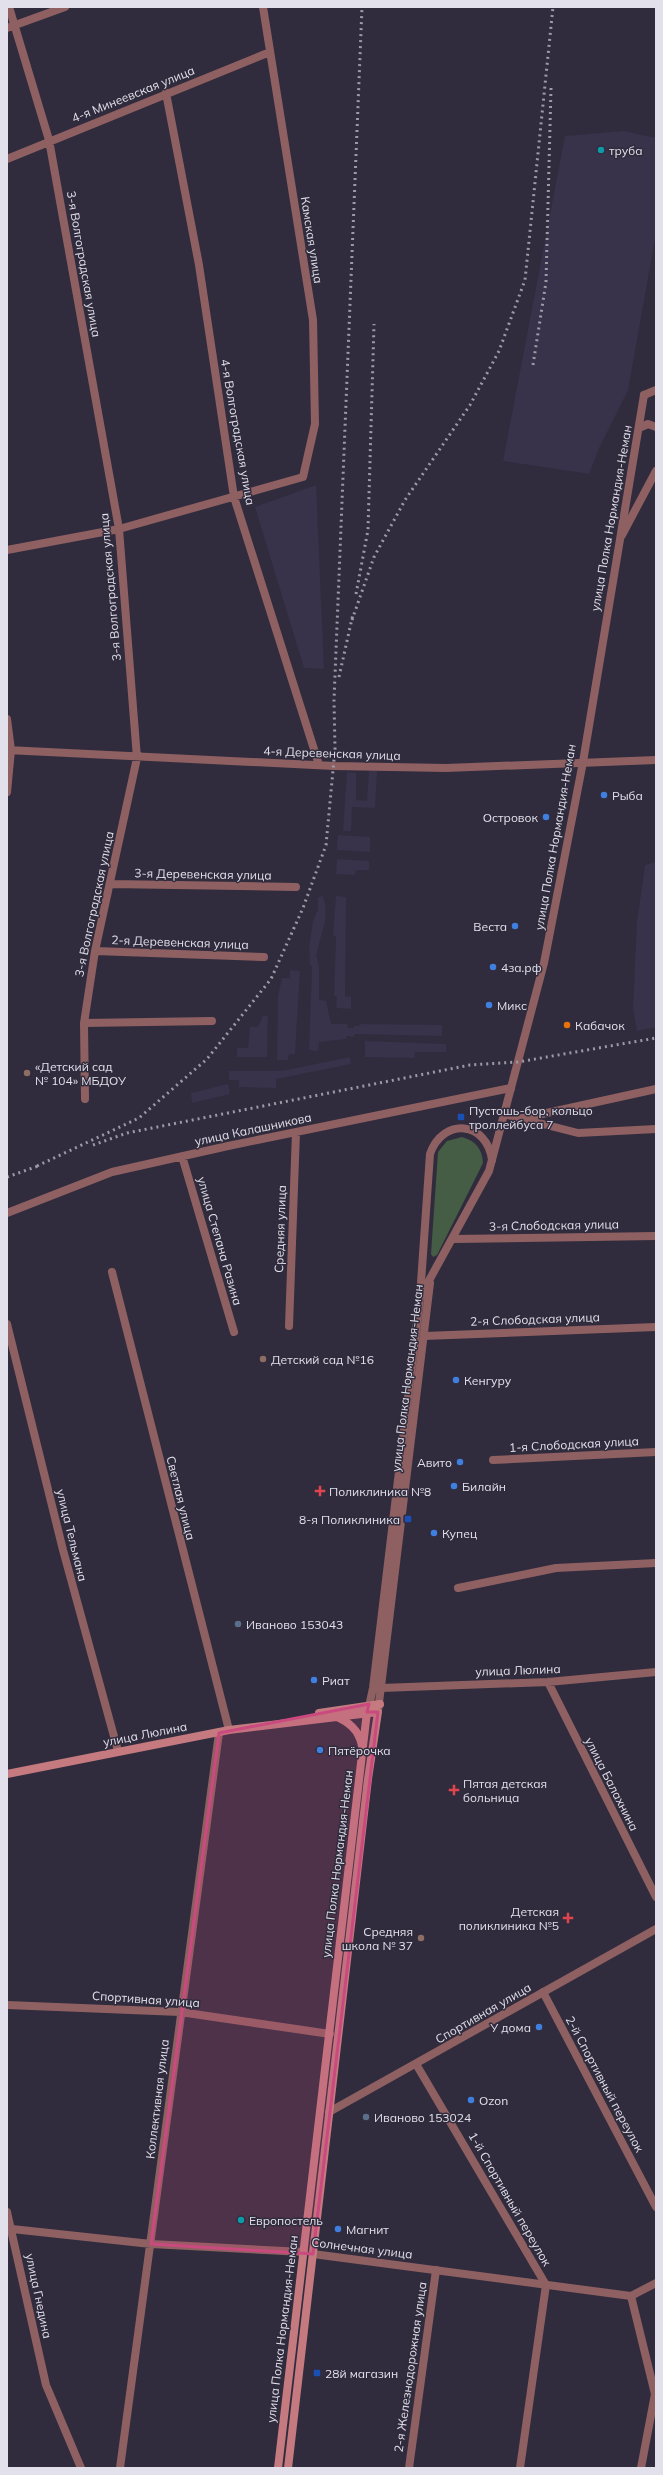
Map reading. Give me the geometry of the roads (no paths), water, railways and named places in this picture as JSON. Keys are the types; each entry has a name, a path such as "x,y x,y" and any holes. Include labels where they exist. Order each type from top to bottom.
{"main road":[{"name":"улица Люлина","path":"7,1774 229,1730 334,1716 368,1708"},
{"name":"улица Полка Нормандия-Неман","path":"278,2468 368,1708"},
{"name":"улица Люлина","path":"287,1722 296,1717 379,1708"},
{"name":"улица Полка Нормандия-Неман","path":"288,2468 329,2112 379,1708"},
{"path":"334,1716 351,1725 358,1733 362,1752"},
{"name":"Спортивная улица","path":"321,2112 329,2112"},
{"name":"Солнечная улица","path":"304,2252 313,2254"}],"street":[{"name":"3-я Волгоградская улица","path":"9,7 11,27 49,140 119,529 137,758 95,951 84,1023 85,1099"},
{"path":"11,27 64,7"},
{"name":"Камская улица","path":"234,497 303,477 315,424 313,320 263,7"},
{"name":"4-я Минеевская улица","path":"7,159 49,140 270,52"},
{"name":"4-я Волгоградская улица","path":"166,93 199,265 234,497 319,765"},
{"name":"улица Полка Нормандия-Неман","path":"379,1708 420,1336 420,1297 453,1239 492,1161 544,963 583,762 644,395 656,390"},
{"path":"639,428 648,424 656,427"},
{"path":"619,539 656,471"},
{"path":"7,550 119,529 234,497"},
{"path":"7,719 9,750 7,792"},
{"name":"4-я Деревенская улица","path":"9,750 137,758 446,768 656,760"},
{"name":"3-я Деревенская улица","path":"110,884 296,887"},
{"name":"2-я Деревенская улица","path":"95,951 264,957"},
{"path":"84,1023 212,1021"},
{"name":"улица Калашникова","path":"7,1214 112,1172 510,1088"},
{"path":"521,1119 656,1089"},
{"path":"504,1114 578,1133 656,1130"},
{"path":"420,1297 430,1154 433,1144 448,1130 459,1128 469,1129 486,1141 492,1161"},
{"name":"Средняя улица","path":"289,1326 296,1132"},
{"name":"улица Степана Разина","path":"182,1156 234,1332"},
{"name":"3-я Слободская улица","path":"453,1239 656,1236"},
{"name":"улица Полка Нормандия-Неман","path":"368,1708 420,1336 430,1286 436,1268"},
{"name":"Светлая улица","path":"112,1272 229,1730"},
{"name":"улица Тельмана","path":"7,1324 63,1550 118,1751"},
{"name":"2-я Слободская улица","path":"420,1336 656,1327"},
{"name":"1-я Слободская улица","path":"492,1460 656,1452"},
{"path":"458,1588 556,1568 656,1563"},
{"name":"улица Люлина","path":"381,1688 548,1682 656,1672"},
{"name":"улица Балахнина","path":"548,1682 656,1897"},
{"name":"Коллективная улица","path":"120,2468 152,2244 180,2012 219,1733"},
{"name":"Спортивная улица","path":"329,2112 656,1928"},
{"name":"2-й Спортивный переулок","path":"543,1992 656,2207"},
{"name":"Спортивная улица","path":"7,2005 180,2012 330,2034"},
{"name":"1-й Спортивный переулок","path":"416,2064 546,2285"},
{"name":"улица Гнедина","path":"7,2212 46,2386 81,2468"},
{"name":"Солнечная улица","path":"12,2229 152,2244 304,2252"},
{"name":"Солнечная улица","path":"313,2254 631,2296"},
{"name":"2-я Железнодорожная улица","path":"409,2468 436,2270"},
{"path":"642,2468 655,2394 631,2296 656,2283"},
{"path":"520,2468 546,2285"}],"railway":[{"path":"37,1166 139,1118 207,1059 271,979 303,908 326,845 335,749 334,700 362,7"},
{"path":"352,620 374,557 405,500 470,405 499,351 525,280 553,7"},
{"path":"533,365 546,282 551,88"},
{"path":"356,594 368,530 374,324"},
{"path":"339,677 353,614"},
{"path":"93,1145 127,1133 470,1065 518,1062 656,1038"},
{"path":"7,1177 41,1165"}],"place":[{"name":"труба","path":"601,150"},
{"name":"Рыба","path":"604,795"},
{"name":"Островок","path":"546,817"},
{"name":"Веста","path":"515,926"},
{"name":"4за.рф","path":"493,967"},
{"name":"Микс","path":"489,1005"},
{"name":"Кабачок","path":"567,1025"},
{"name":"«Детский сад № 104» МБДОУ","path":"27,1073"},
{"name":"Пустошь-бор, кольцо троллейбуса 7","path":"461,1117"},
{"name":"Детский сад №16","path":"263,1359"},
{"name":"Кенгуру","path":"456,1380"},
{"name":"Авито","path":"460,1462"},
{"name":"Билайн","path":"454,1486"},
{"name":"Поликлиника №8","path":"320,1491"},
{"name":"8-я Поликлиника","path":"408,1519"},
{"name":"Купец","path":"434,1533"},
{"name":"Иваново 153043","path":"238,1624"},
{"name":"Риат","path":"314,1680"},
{"name":"Пятёрочка","path":"320,1750"},
{"name":"Пятая детская больница","path":"454,1790"},
{"name":"Детская поликлиника №5","path":"568,1918"},
{"name":"Средняя школа № 37","path":"421,1938"},
{"name":"У дома","path":"539,2027"},
{"name":"Ozon","path":"471,2100"},
{"name":"Иваново 153024","path":"366,2117"},
{"name":"Европостель","path":"241,2220"},
{"name":"Магнит","path":"338,2229"},
{"name":"28й магазин","path":"317,2373"}]}
